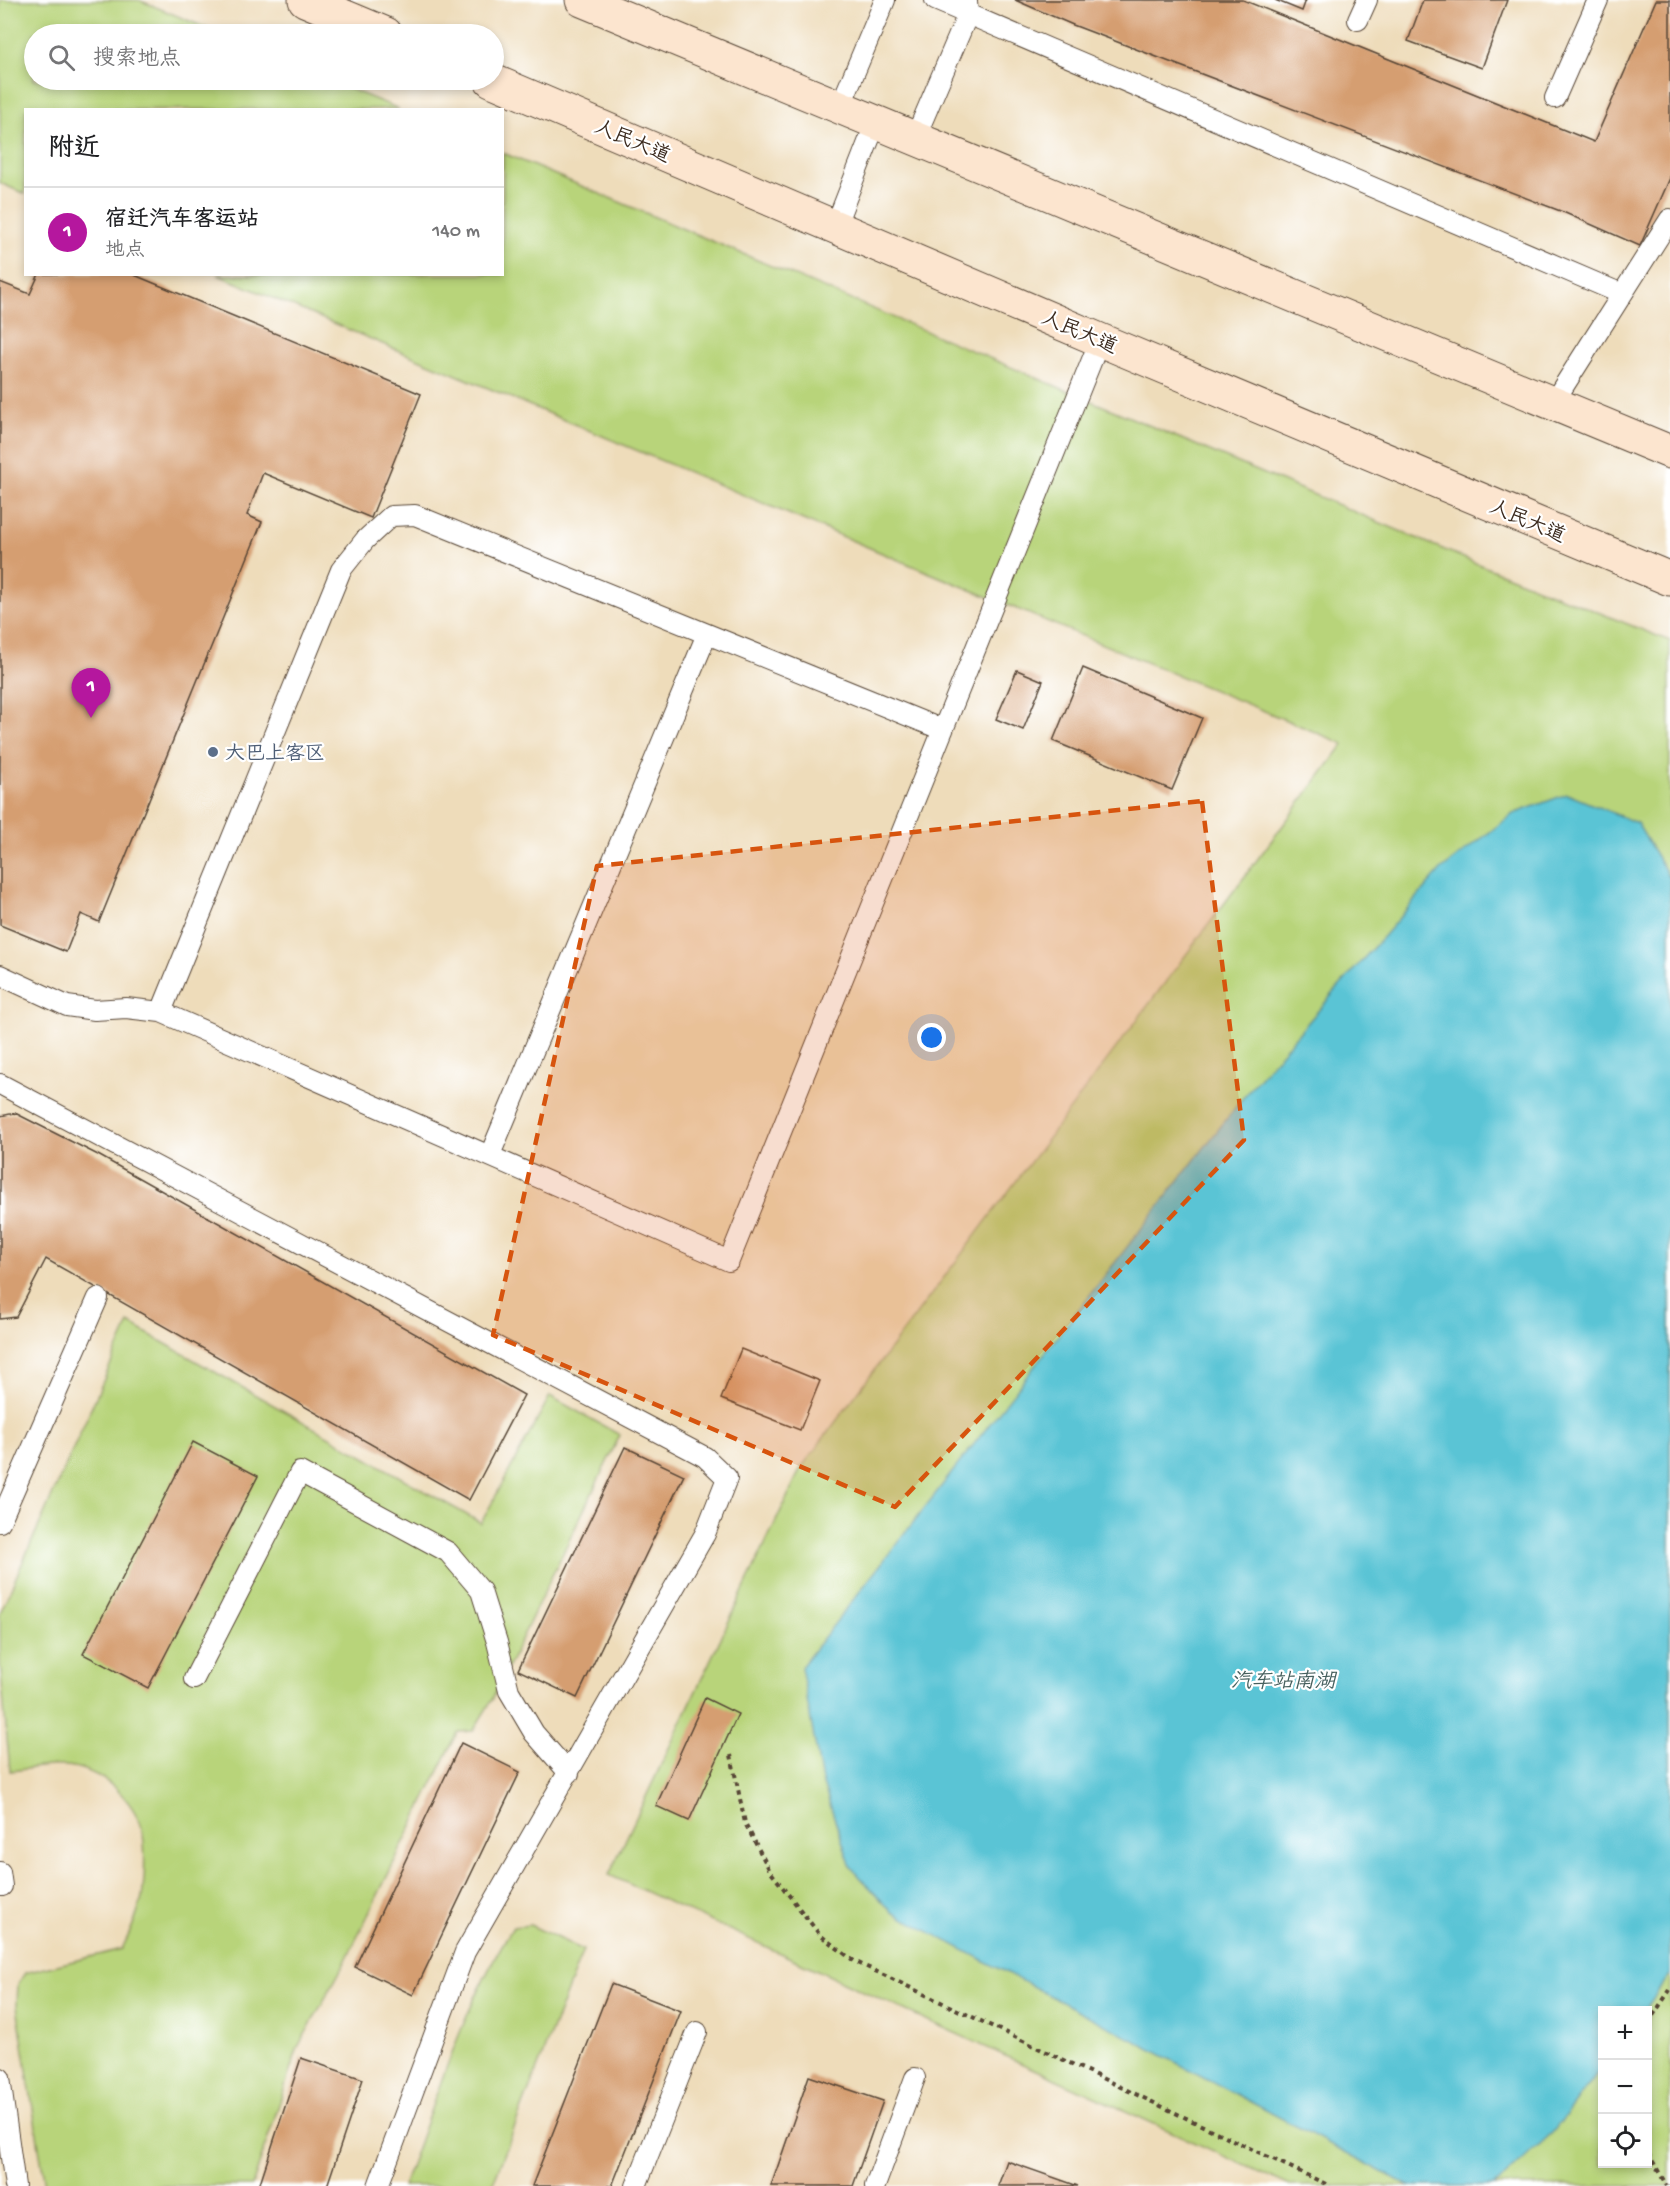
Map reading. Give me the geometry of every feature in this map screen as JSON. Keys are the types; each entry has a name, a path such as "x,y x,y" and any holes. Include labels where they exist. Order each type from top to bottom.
{"main road":[{"path":"305,0 362,24"},
{"path":"582,0 1670,452"},
{"name":"人民大道","path":"504,86 1100,340 1670,579"}],"lane":[{"path":"840,107 885,0"},
{"path":"935,0 967,7 1622,294"},
{"path":"1358,20 1367,0"},
{"path":"1555,98 1598,0"},
{"path":"915,138 967,7"},
{"path":"835,227 876,122"},
{"path":"1553,403 1670,219"},
{"path":"0,975 67,1006 95,1010 126,1008 161,1012 729,1261 1100,340"},
{"path":"161,1012 341,570 365,540 391,516 415,515 943,730"},
{"path":"490,1155 707,634"},
{"path":"0,1084 705,1457 727,1478 705,1534 465,1952 378,2186"},
{"path":"0,1522 98,1298"},
{"path":"194,1679 300,1472 448,1552 481,1592 497,1642 508,1692 534,1733 569,1773"},
{"path":"0,1872 2,1886 0,1886"},
{"path":"636,2186 696,2032"},
{"path":"0,2078 15,2186"},
{"path":"875,2186 915,2078"}],"path":[{"path":"731,1755 745,1824 770,1871 820,1935 854,1961 1330,2186"},
{"path":"1652,2016 1670,1990"},
{"path":"1652,2161 1667,2186"}],"highlighted area":[{"path":"1202,801 1244,1140 895,1507 493,1335 597,866"}],"green space":[{"path":"0,0 139,0 197,24 24,24 24,90 352,90 397,108 24,108 24,194 0,183"},
{"path":"504,153 1478,564 1670,641 1670,2186 1290,2186 609,1875 801,1468 1344,744 220,276 504,276"},
{"path":"129,1323 481,1523 550,1396 620,1435 492,1700 473,1731 458,1732 343,1966 298,2047 252,2186 45,2186 17,2006 18,1984 25,1973 122,1949 142,1897 145,1858 142,1827 122,1794 106,1781 88,1771 70,1766 10,1771 0,1663 0,1613"},
{"path":"530,1925 583,1950 492,2186 403,2186 452,2053 479,1989 513,1927"}],"water":[{"name":"汽车站南湖","path":"1567,794 1637,823 1670,878 1670,1974 1648,2006 1598,2006 1598,2072 1553,2132 1495,2186 1409,2186 892,1912 851,1867 822,1781 801,1667 1249,1090 1441,870 1513,814"}],"building":[{"path":"1015,0 1243,0 1594,142 1656,0 1670,0 1670,178 1640,246 1563,212 1073,25"},
{"path":"1275,0 1306,0 1302,11"},
{"path":"1423,0 1507,0 1482,68 1408,41"},
{"path":"38,276 137,276 421,394 371,518 263,473 247,515 262,522 99,922 81,914 66,952 0,925 0,282 30,294"},
{"path":"1083,668 1202,718 1172,790 1053,741"},
{"path":"1017,670 1043,681 1023,730 996,719"},
{"path":"15,1113 98,1155 524,1395 469,1500 46,1259 16,1317 0,1319 0,1116"},
{"path":"741,1349 820,1381 800,1430 721,1399"},
{"path":"193,1442 258,1476 148,1688 83,1654"},
{"path":"625,1447 684,1475 577,1698 518,1670"},
{"path":"705,1698 738,1714 689,1821 656,1806"},
{"path":"461,1743 520,1772 413,1995 355,1967"},
{"path":"611,1984 681,2011 612,2186 532,2186"},
{"path":"301,2058 363,2079 327,2186 259,2186"},
{"path":"809,2076 883,2101 853,2186 771,2186"},
{"path":"1007,2161 1078,2186 998,2186"}],"place":[{"name":"宿迁汽车客运站","path":"91,718"},
{"name":"大巴上客区","path":"213,752"}]}
